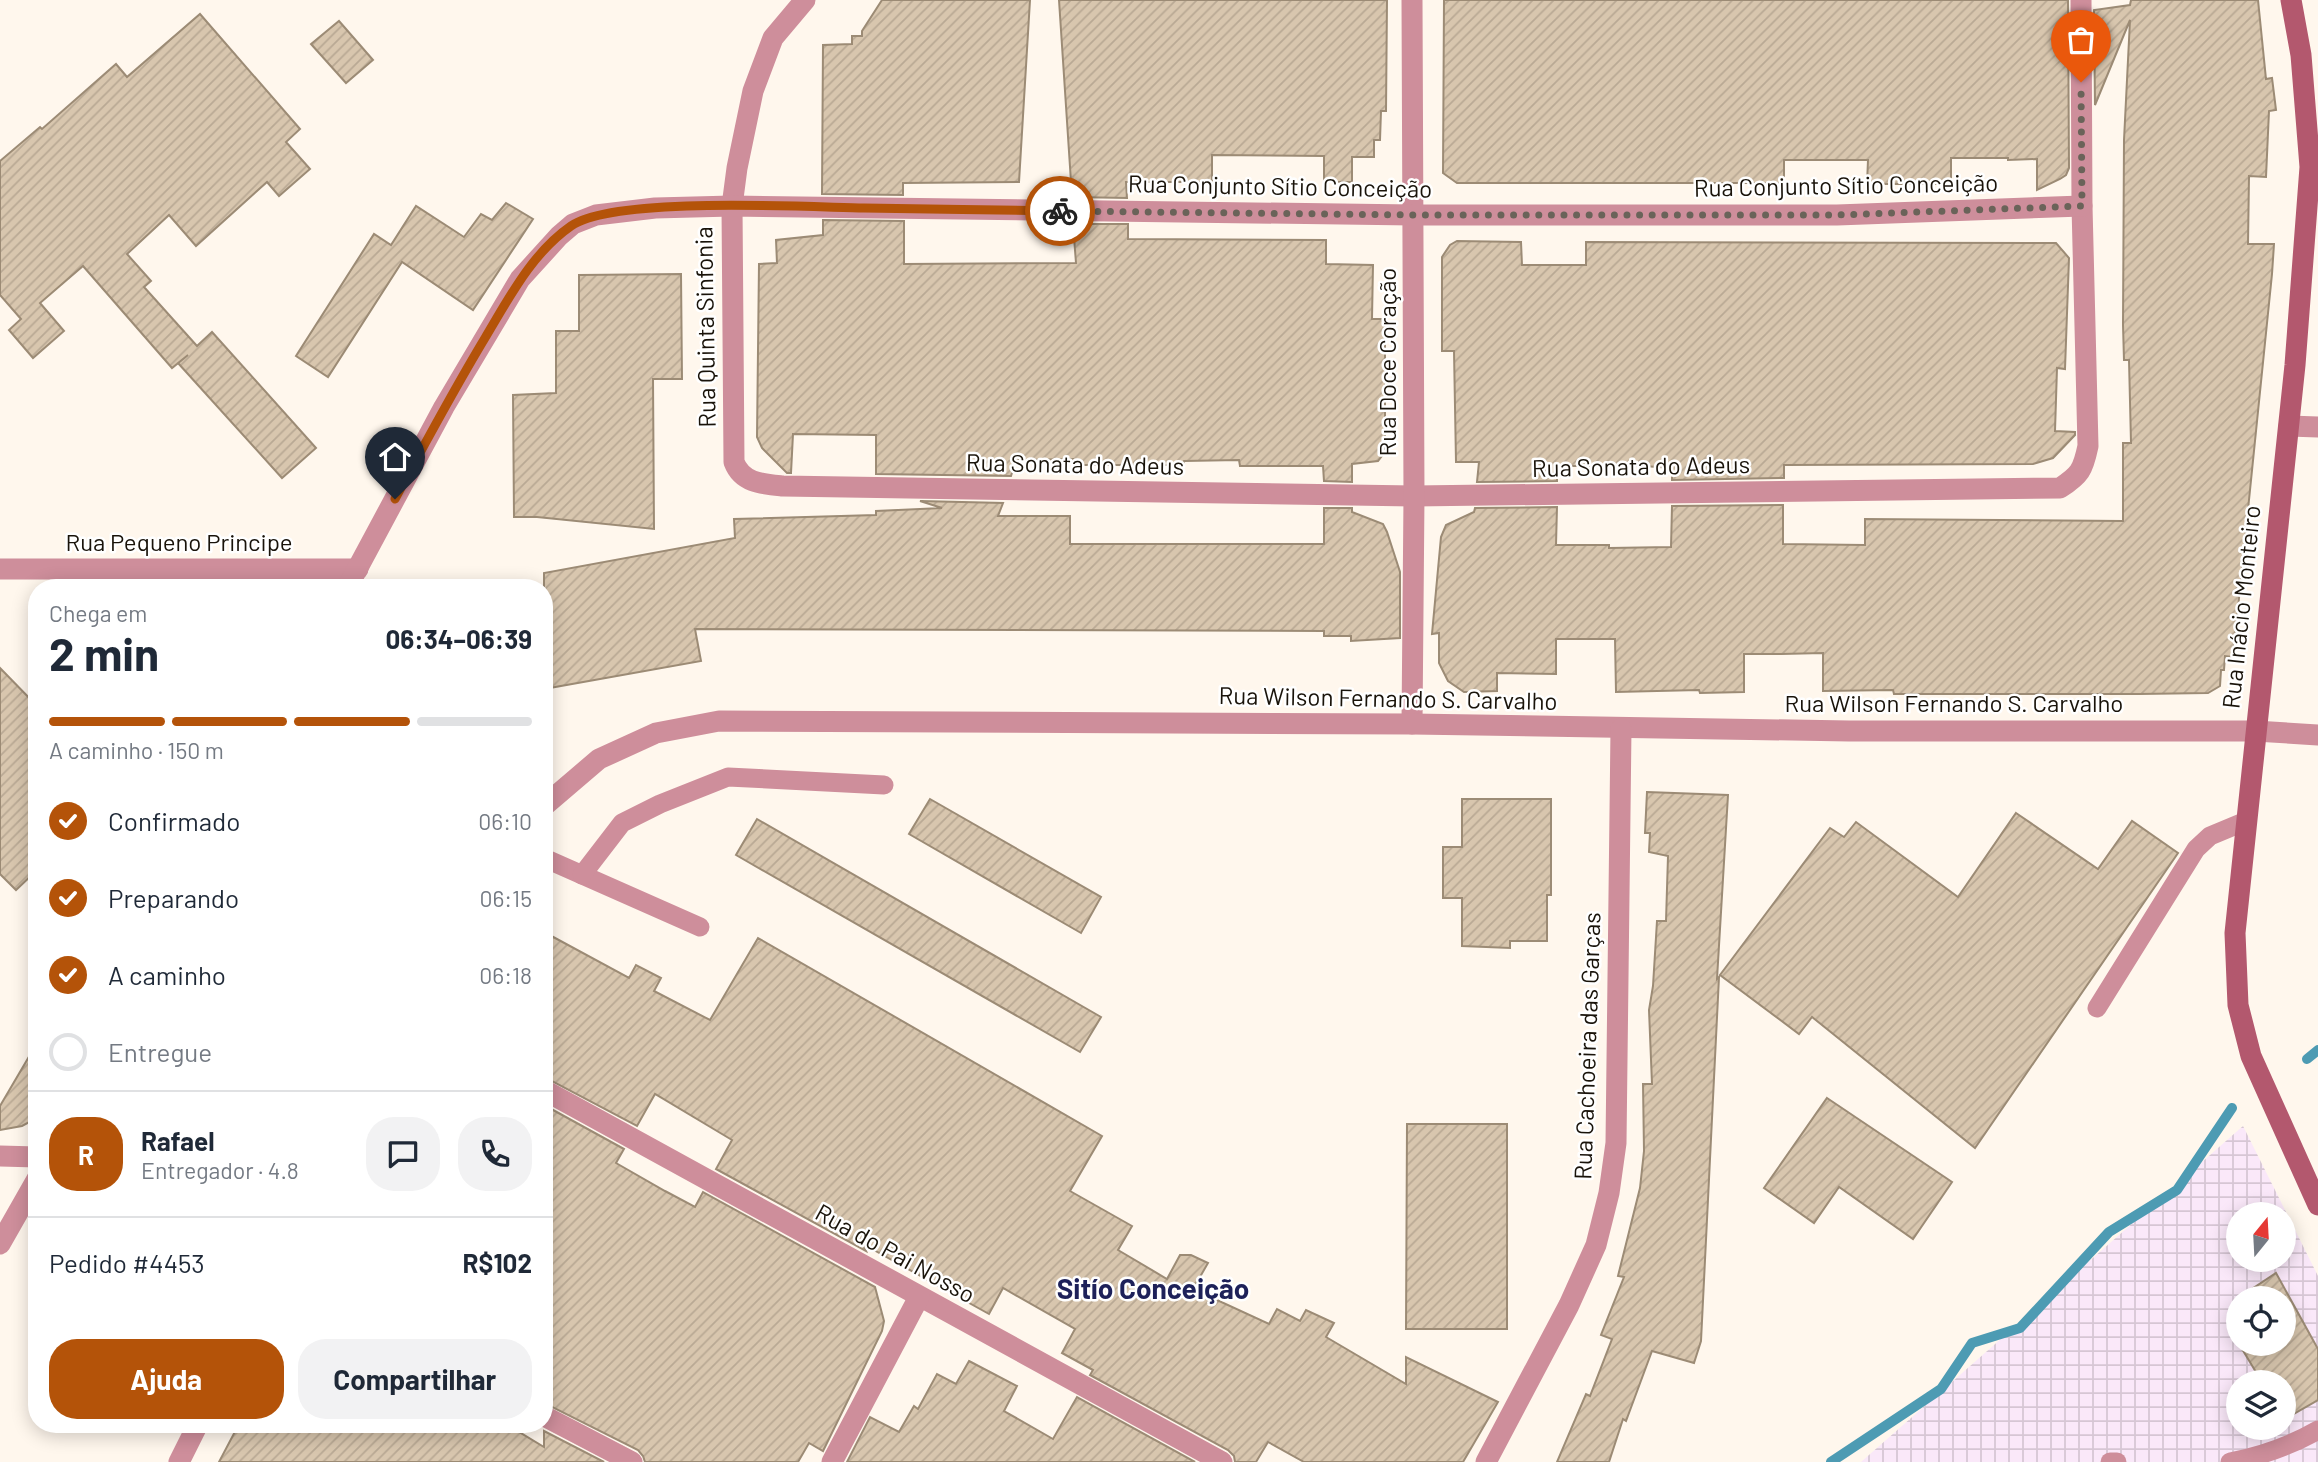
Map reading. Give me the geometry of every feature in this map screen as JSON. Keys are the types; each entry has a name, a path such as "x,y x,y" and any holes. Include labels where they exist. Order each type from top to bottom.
{"street":[{"name":"Rua Quinta Sinfonia","path":"734,461 732,206 737,167 753,91 773,38 805,0"},
{"name":"Rua Doce Coração","path":"1412,0 1412,724"},
{"name":"Rua Sonata do Adeus","path":"734,461 737,471 745,478 760,484 783,486 1414,496 2060,488 2078,476 2085,463 2088,446 2082,206 2081,0"},
{"name":"Rua Inácio Monteiro","path":"2291,0 2309,53 2310,167 2289,426 2235,933 2238,1005 2251,1056 2318,1205"},
{"name":"Rua Conjunto Sítio Conceição","path":"353,579 444,407 520,279 573,224 596,215 655,208 732,206 1413,215 1837,215 2082,206"},
{"path":"2289,426 2318,427"},
{"name":"Rua Pequeno Principe","path":"0,569 358,569"},
{"name":"Rua Wilson Fernando S. Carvalho","path":"553,798 599,759 656,733 719,721 1412,724 1621,729 2255,731 2318,735"},
{"name":"Rua Cachoeira das Garças","path":"1486,1462 1574,1293 1596,1244 1609,1193 1616,1143 1621,729"},
{"name":"Rua do Pai Nosso","path":"553,1095 1222,1462"},
{"path":"0,1156 28,1157"},
{"path":"0,1244 28,1195"},
{"path":"832,1462 919,1297"},
{"path":"553,1421 632,1462"},
{"path":"179,1462 194,1433"}],"lane":[{"path":"582,875 622,823 660,804 728,778 884,785"},
{"path":"2097,1008 2196,849 2210,836 2246,821"},
{"path":"553,862 699,927"},
{"path":"2230,1462 2258,1457 2301,1440 2318,1430"},
{"path":"2110,1462 2117,1462"}],"shaded area":[{"path":"2243,1126 2281,1202 2226,1202 2226,1272 2296,1272 2296,1232 2318,1276 2318,1462 1861,1462"}],"building":[{"path":"882,0 1030,0 1019,182 903,183 903,195 822,194 823,45 852,44 852,36 862,36 862,31"},
{"path":"1059,0 1387,0 1386,111 1381,111 1380,140 1374,140 1374,157 1352,157 1352,182 1324,182 1324,156 1212,155 1212,182 1126,182 1127,198 1072,197"},
{"path":"1444,0 2068,0 2069,168 2066,175 2037,190 2037,159 2008,158 1951,158 1951,184 1867,184 1868,160 1784,160 1784,183 1457,183 1443,173"},
{"path":"2131,0 2258,0 2266,79 2272,78 2276,110 2269,111 2266,177 2249,176 2248,244 2274,244 2272,274 2233,657 2225,656 2220,686 2208,693 2139,694 1894,694 1893,690 1823,691 1823,653 1744,654 1744,692 1616,692 1615,639 1556,639 1556,674 1497,673 1497,691 1464,692 1448,681 1439,663 1439,633 1432,634 1441,537 1446,525 1474,512 1475,508 1557,507 1556,545 1609,545 1609,548 1671,547 1672,506 1783,505 1783,544 1865,545 1865,519 2123,521 2123,443 2131,443 2129,360 2124,360 2123,325 2124,140 2130,20 2095,105 2094,10 2130,5"},
{"path":"200,14 300,129 286,142 310,169 279,196 267,182 196,246 169,215 127,254 151,281 144,287 197,346 212,332 316,448 282,478 178,363 172,368 83,266 40,303 64,331 33,358 9,330 21,319 0,295 0,161 40,127 42,129 116,64 127,77"},
{"path":"339,21 373,60 346,83 311,44"},
{"path":"506,203 533,219 473,310 402,262 328,377 296,356 374,234 391,245 416,206 464,237 481,214 492,220"},
{"path":"823,220 904,221 904,264 1076,263 1073,224 1128,224 1128,239 1326,240 1326,264 1373,265 1372,319 1385,319 1385,452 1378,461 1352,464 1352,482 1324,481 1323,466 1240,466 1239,460 1184,461 1183,465 1073,465 1073,459 1016,460 1011,476 876,474 876,435 793,434 791,473 787,473 762,448 757,437 759,264 777,263 776,240 823,235"},
{"path":"1457,241 1521,242 1522,265 1586,265 1586,242 2056,243 2069,258 2065,369 2057,368 2055,431 2075,432 2075,435 2053,458 2033,464 1784,465 1784,478 1672,480 1672,468 1557,466 1557,481 1477,482 1479,462 1456,462 1454,351 1442,351 1442,257 1450,245"},
{"path":"681,274 682,379 653,379 654,529 514,517 513,395 556,393 556,331 579,331 579,275"},
{"path":"920,501 1003,503 998,516 1070,516 1070,544 1324,544 1324,508 1352,508 1352,512 1383,524 1387,532 1400,572 1400,638 1351,641 1351,636 1324,636 1324,631 695,629 701,661 553,687 553,579 544,579 544,573 735,538 734,519 876,515 876,511 942,508"},
{"path":"0,668 28,697 28,879 16,890 0,874"},
{"path":"1647,792 1728,795 1701,1341 1694,1363 1652,1351 1626,1421 1623,1419 1609,1462 1557,1462 1586,1394 1590,1396 1612,1339 1601,1335 1624,1277 1618,1276 1640,1188 1644,1151 1643,1084 1652,1084 1649,1010 1657,921 1666,921 1668,856 1649,852 1650,833 1645,833"},
{"path":"930,799 1101,897 1081,933 909,834"},
{"path":"1462,799 1551,799 1551,895 1547,895 1547,941 1510,941 1510,948 1462,946 1462,898 1443,898 1443,847 1462,847"},
{"path":"2016,813 2098,869 2132,821 2178,853 1975,1148 1812,1017 1799,1034 1720,975 1830,828 1844,837 1856,822 1958,897"},
{"path":"757,819 1101,1017 1080,1052 736,855"},
{"path":"553,937 629,978 636,965 661,978 654,991 710,1020 758,938 1102,1136 1070,1191 1132,1226 1118,1250 1167,1279 1180,1255 1191,1255 1208,1263 1193,1289 1269,1324 1277,1309 1300,1321 1306,1310 1334,1323 1326,1337 1406,1384 1406,1357 1498,1402 1463,1462 1304,1462 1268,1442 1256,1462 1235,1462 1234,1456 1228,1450 1090,1375 1093,1370 1062,1353 1075,1329 1003,1288 989,1314 863,1244 866,1251 716,1169 732,1140 655,1094 637,1126 553,1082"},
{"path":"28,1058 28,1123 0,1130 0,1106"},
{"path":"1827,1098 1952,1182 1913,1239 1839,1187 1814,1223 1764,1188"},
{"path":"553,1110 624,1149 616,1163 665,1191 695,1207 703,1192 875,1287 884,1321 882,1331 823,1451 809,1443 798,1462 645,1462 638,1450 553,1408"},
{"path":"1407,1124 1507,1124 1507,1329 1406,1329"},
{"path":"2276,1273 2283,1286 2256,1286"},
{"path":"2296,1309 2318,1349 2318,1400 2296,1413 2296,1370 2255,1370 2246,1356 2296,1356"},
{"path":"969,1361 1017,1386 1004,1411 1053,1439 1077,1397 1195,1462 847,1462 870,1417 899,1432 914,1406 918,1409 937,1374 956,1384"},
{"path":"234,1433 521,1433 544,1447 544,1433 548,1433 604,1462 219,1462"}],"waterway":[{"path":"2307,1059 2318,1050"},
{"path":"1831,1462 1941,1389 1972,1343 2020,1328 2109,1232 2177,1190 2232,1108"}],"way so far":[{"path":"1060,211 1413,215 1837,215 2082,206 2081,82"}],"district":[{"name":"Sitío Conceição","path":"1153,1289"}],"route":[{"path":"395,499 444,407 520,279 573,224 596,215 655,208 732,206 1060,211"}]}
